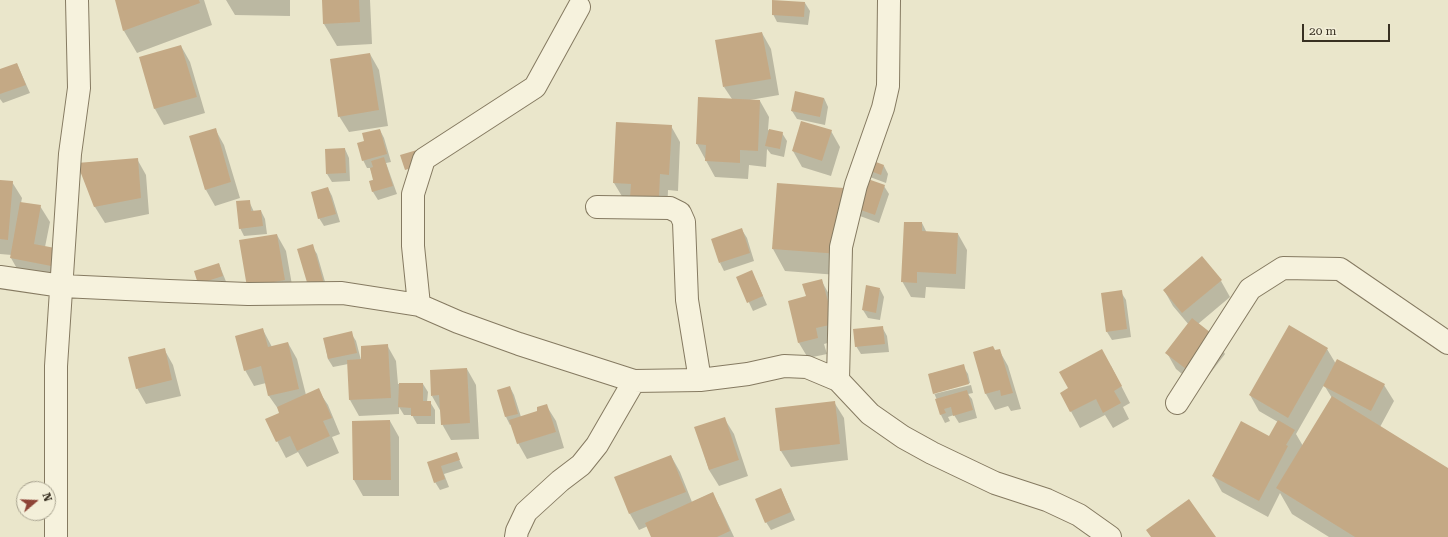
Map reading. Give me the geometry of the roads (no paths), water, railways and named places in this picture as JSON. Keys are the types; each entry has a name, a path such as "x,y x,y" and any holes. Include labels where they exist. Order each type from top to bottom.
{"street":[{"path":"56,537 56,366 70,154 79,88 77,0"},
{"path":"838,380 841,247 856,185 883,108 888,86 889,0"},
{"path":"419,305 414,246 413,194 424,159 535,87 579,7"},
{"path":"597,207 670,208 680,213 684,222 686,300 700,380"},
{"path":"1177,404 1250,288 1283,268 1340,268 1448,343"},
{"path":"0,277 62,286 248,294 342,293 419,305 458,322 634,381 700,380 748,374 784,366 807,367 838,380 870,414 903,437 932,453 995,483 1047,500 1079,515 1110,537"},
{"path":"516,537 517,531 526,512 560,481 581,465 597,445 634,381"}]}
